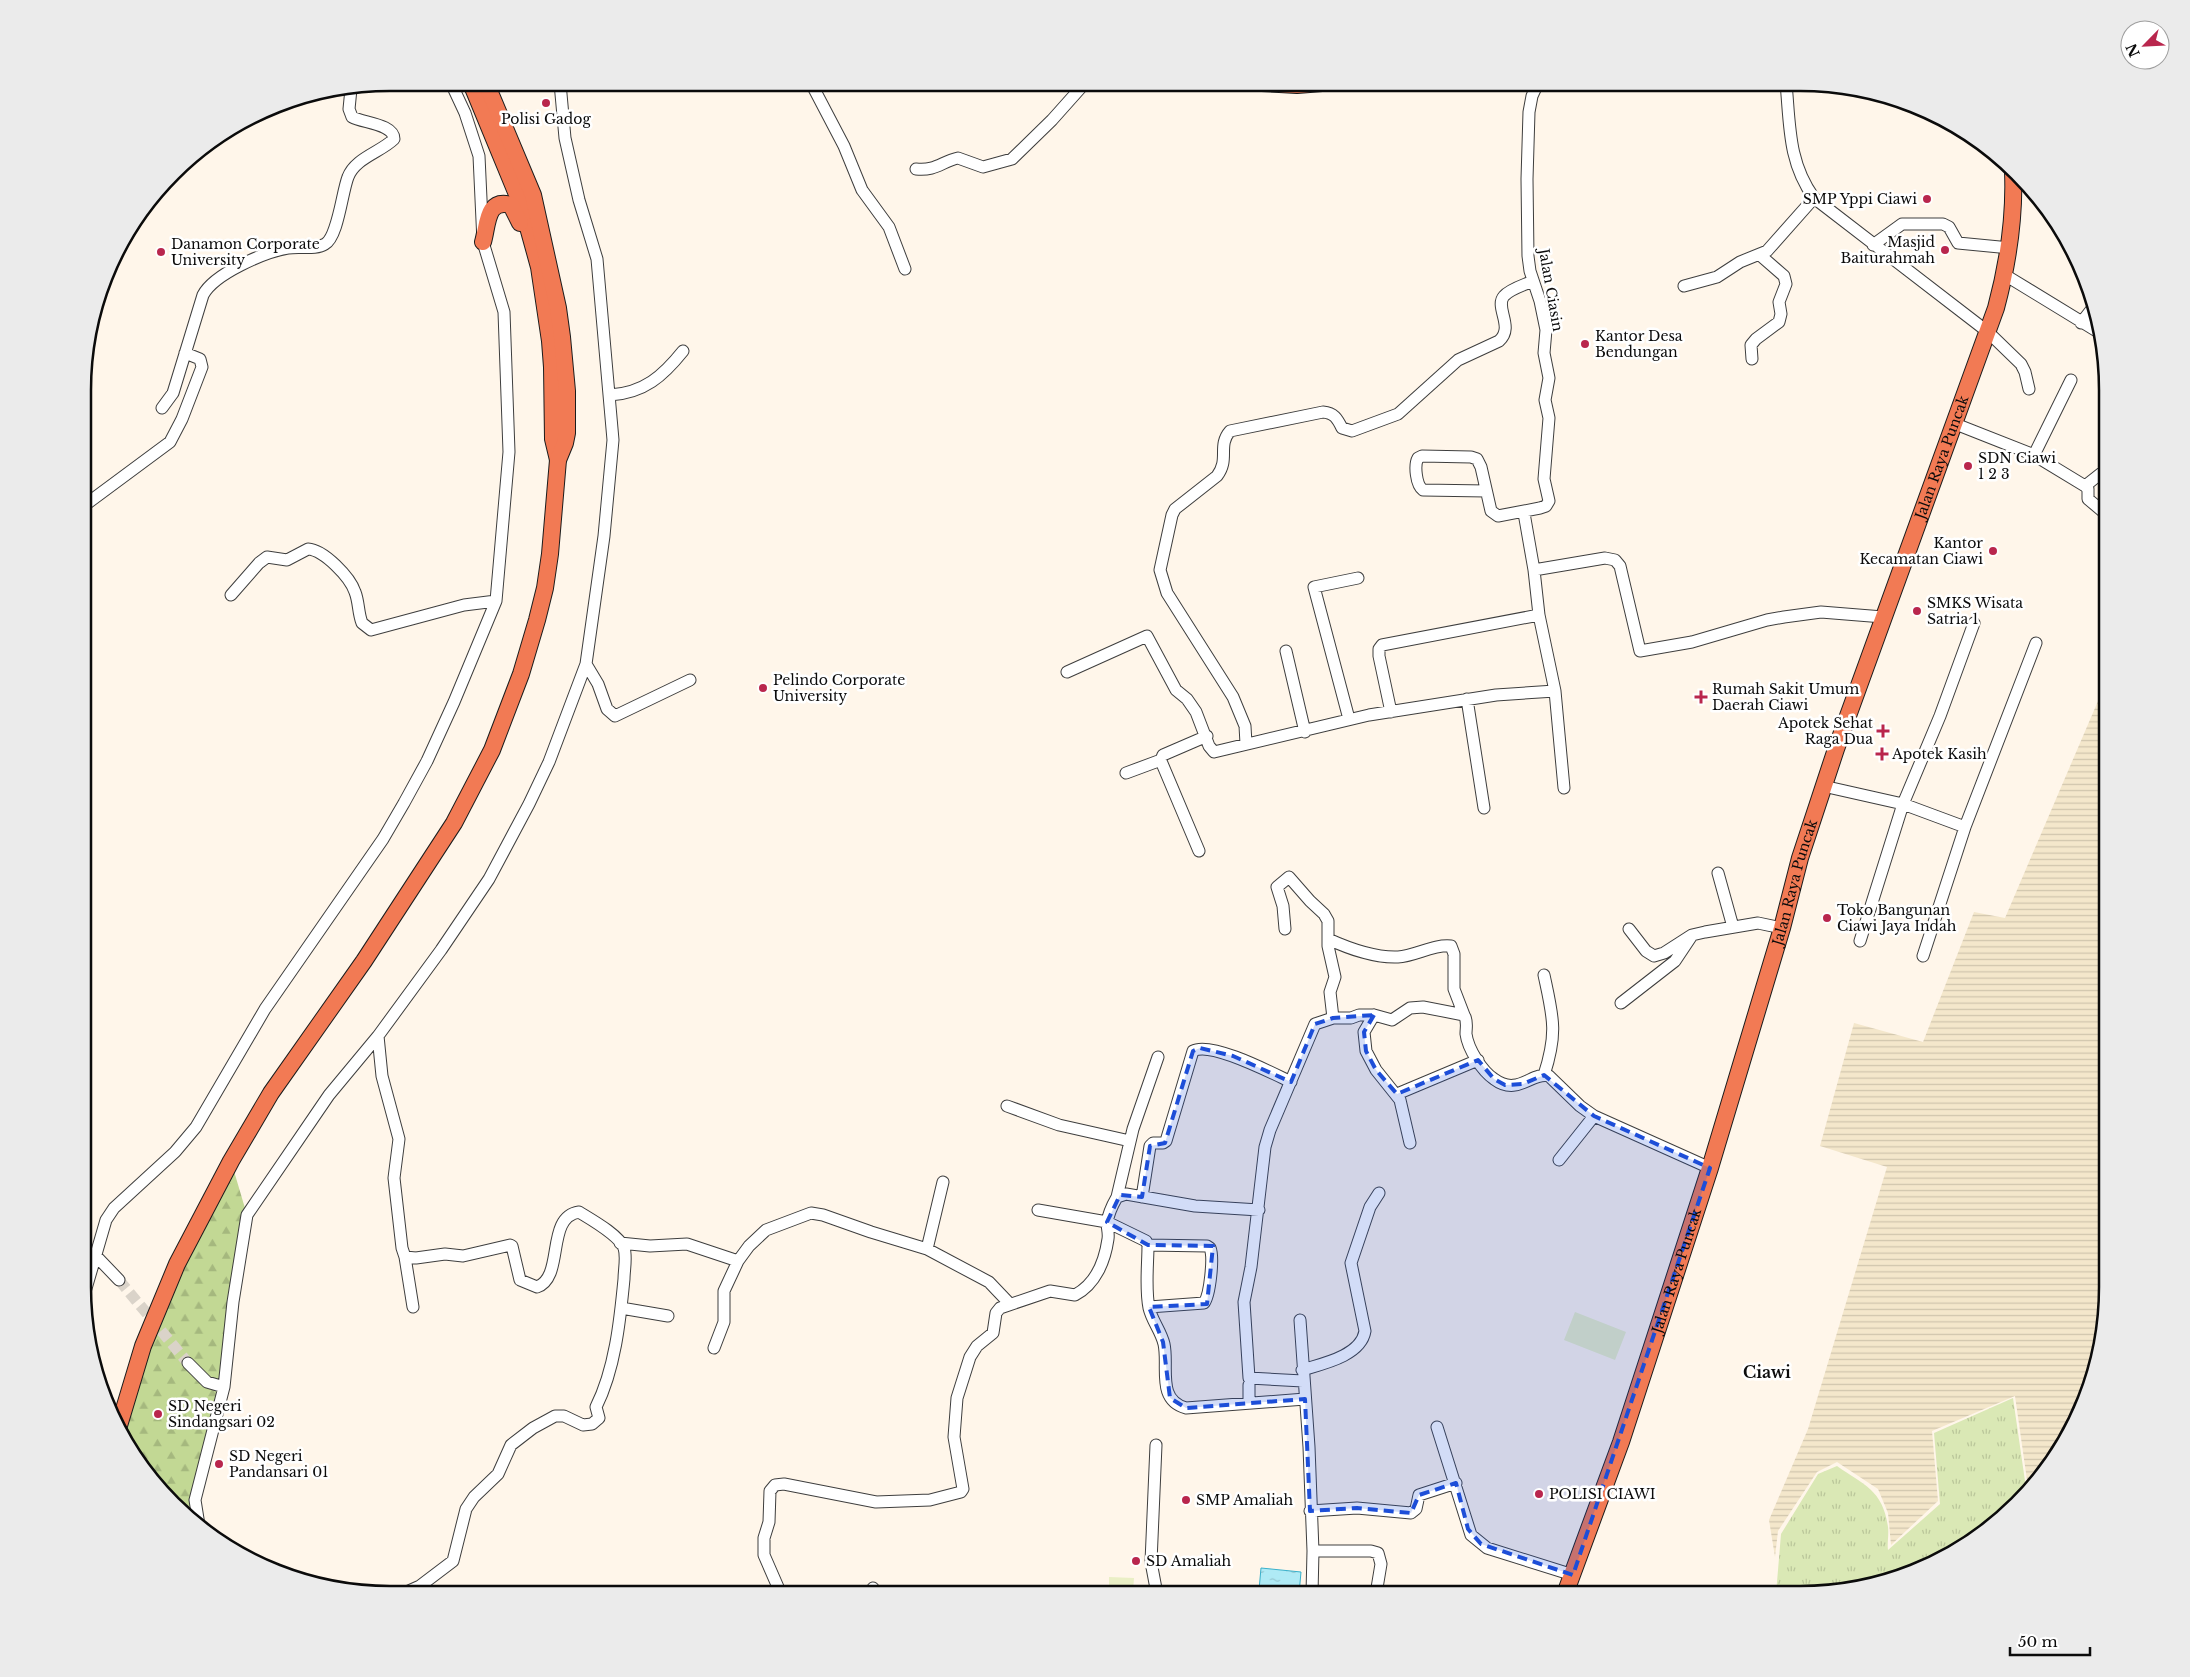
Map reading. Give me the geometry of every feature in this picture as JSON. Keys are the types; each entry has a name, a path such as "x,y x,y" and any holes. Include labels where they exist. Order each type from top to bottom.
{"highway":[{"path":"474,91 520,200 539,267 550,341 553,439 558,460"},
{"path":"121,1417 133,1377 160,1302 177,1264 231,1161 271,1093 364,961 454,822 492,750 521,674 545,588 550,554 558,460 565,443 567,416 558,308 533,195 490,91"},
{"path":"498,109 501,91"},
{"name":"Jalan Raya Puncak","path":"1569,1586 1621,1442 1710,1168 1782,928 1800,858 1823,786 1953,423 1988,332 2005,275 2010,248 2013,221 2013,181"},
{"path":"483,242 489,213 493,207 505,203 514,208 522,231 533,246"}],"street":[{"path":"91,1272 101,1234 114,1208 175,1152 196,1127 265,1009 326,923 404,803 448,716 496,600 509,452 502,304 483,242 479,156 465,113 455,91"},
{"path":"197,1516 195,1500 224,1387 233,1302 247,1215 329,1095 378,1036 441,950 489,879 549,762 586,664 604,536 613,440 596,259 579,200 565,138 561,91"},
{"path":"815,91 844,146 862,190 889,226 905,269"},
{"path":"916,168 927,170 958,158 983,167 1012,159 1052,120 1078,91"},
{"name":"Jalan Ciasin","path":"1524,513 1546,506 1549,501 1544,479 1549,418 1545,400 1549,378 1544,354 1546,330 1540,302 1532,281 1528,256 1527,179 1529,112 1534,91"},
{"path":"1787,91 1794,162 1803,182 1814,198 1988,332 2021,364 2029,389"},
{"path":"162,408 173,393 203,295 208,287 238,268 274,252 287,248 320,246 327,243 332,236 343,191 350,172 394,139 394,134 390,129 361,122 350,116 351,94"},
{"path":"1684,286 1710,280 1740,262 1760,255 1770,248 1814,198"},
{"path":"1873,245 1902,224 1944,224 1949,227 1958,243 2010,248"},
{"path":"1752,359 1751,345 1780,320 1779,302 1786,284 1784,276 1760,255"},
{"path":"2005,275 2092,329"},
{"path":"1246,744 1245,726 1233,697 1167,593 1162,581 1160,570 1165,539 1175,509 1217,476 1222,469 1224,463 1224,442 1230,431 1323,412 1336,416 1342,428 1352,431 1398,414 1458,360 1504,337 1506,325 1502,300 1504,295 1532,281"},
{"path":"2081,322 2089,312"},
{"path":"610,396 633,392 655,381 670,368 683,351"},
{"path":"91,501 170,442 182,419 202,367 200,359 185,353"},
{"path":"2034,455 2071,380"},
{"path":"1953,423 2034,455 2085,486 2088,489 2088,499 2099,509"},
{"path":"1486,491 1423,490 1419,486 1417,460 1422,456 1474,458 1480,465 1491,511 1494,515 1502,516 1524,513 1534,570 1539,615 1556,691 1564,788"},
{"path":"2085,486 2099,475"},
{"path":"231,595 263,559 270,557 287,560 308,549 327,558 350,581 356,595 362,623 371,630 464,605 496,600"},
{"path":"1534,570 1605,558 1618,562 1640,651 1692,642 1767,620 1784,617 1821,612 1883,617"},
{"path":"1349,719 1314,587 1358,578"},
{"path":"1390,712 1379,656 1379,649 1382,645 1539,615"},
{"path":"1860,941 1903,804 1940,716 1974,623"},
{"path":"1067,672 1146,636 1176,690 1189,701 1196,712 1209,746 1214,752 1305,732 1349,719 1496,695 1556,691"},
{"path":"1923,956 1965,827 2036,644"},
{"path":"1286,651 1305,732"},
{"path":"586,664 598,684 607,709 615,716 690,680"},
{"path":"1467,700 1484,808"},
{"path":"1126,774 1161,760 1163,755 1206,736"},
{"path":"1161,760 1199,851"},
{"path":"1823,786 1903,804 1965,827"},
{"path":"1718,872 1733,927"},
{"path":"1285,929 1283,906 1277,888 1289,877 1326,917 1335,974 1330,992 1333,1018"},
{"path":"1629,928 1646,951 1654,956 1664,953 1692,935 1758,923 1782,928"},
{"path":"1621,1003 1675,961 1692,935"},
{"path":"1328,939 1354,951 1399,957 1451,946 1454,954 1454,989 1466,1019 1468,1039 1478,1060 1494,1079 1505,1085 1523,1084 1544,1075 1551,1054 1554,1031 1554,1022 1544,975"},
{"path":"1379,1192 1370,1207 1351,1263 1365,1331 1364,1338 1350,1352 1303,1375 1249,1378 1244,1302 1258,1210 1265,1147 1275,1115 1315,1024 1333,1018 1351,1018 1374,1014 1393,1020 1406,1010 1423,1007 1464,1015"},
{"path":"1374,1014 1364,1032 1366,1050 1376,1070 1397,1094 1404,1109 1410,1143"},
{"path":"378,1036 382,1076 398,1139 394,1178 402,1248 414,1308"},
{"path":"1142,1197 1151,1145 1166,1141 1193,1051 1200,1048 1233,1056 1291,1082"},
{"path":"778,1586 764,1555 764,1538 769,1522 770,1491 775,1485 784,1484 876,1502 930,1500 960,1492 963,1489 954,1436 957,1398 962,1378 973,1351 993,1333 998,1310 1009,1304 1050,1291 1072,1295 1083,1290 1093,1279 1102,1261 1108,1237 1107,1222 1117,1197 1130,1141 1158,1057"},
{"path":"1397,1094 1478,1060"},
{"path":"1544,1075 1560,1084 1580,1106 1594,1116 1710,1168"},
{"path":"1007,1106 1059,1124 1130,1141"},
{"path":"1559,1160 1594,1116"},
{"path":"927,1249 943,1182"},
{"path":"1117,1197 1126,1194 1195,1206 1258,1210"},
{"path":"1038,1210 1107,1222 1146,1241 1148,1245 1149,1308 1153,1323 1163,1342 1166,1386 1170,1398 1174,1402 1186,1408 1305,1399"},
{"path":"405,1257 416,1258 445,1254 463,1256 510,1245 512,1246 520,1280 536,1288 544,1283 552,1268 560,1229 566,1218 570,1214 579,1212 611,1234 625,1250 621,1308 612,1355 596,1407 599,1418 592,1424 583,1425 564,1416 555,1416 533,1428 511,1445 498,1474 478,1492 466,1509 452,1562 420,1586"},
{"path":"714,1348 724,1322 724,1291 730,1274 738,1261 749,1246 766,1230 811,1213 823,1215 927,1249 988,1282 1009,1304"},
{"path":"620,1243 650,1246 687,1244 738,1261"},
{"path":"1148,1245 1207,1246 1210,1248 1212,1255 1208,1297 1204,1303 1149,1308"},
{"path":"96,1256 119,1280"},
{"path":"621,1308 668,1316"},
{"path":"1300,1320 1309,1439 1310,1512 1313,1551 1312,1586"},
{"path":"188,1363 206,1382 224,1387"},
{"path":"1249,1385 1249,1402"},
{"path":"1437,1427 1471,1535 1481,1544 1496,1551 1573,1574"},
{"path":"1156,1445 1151,1562 1156,1586"},
{"path":"1310,1512 1357,1508 1412,1513 1416,1510 1419,1495 1456,1483"},
{"path":"1313,1551 1371,1551 1378,1553 1381,1564 1377,1586"}],"highlighted area":[{"path":"1374,1015 1364,1032 1366,1051 1376,1070 1397,1094 1478,1060 1494,1079 1505,1085 1523,1084 1544,1075 1594,1116 1710,1168 1573,1575 1481,1544 1468,1529 1456,1483 1419,1495 1411,1513 1357,1508 1310,1511 1305,1399 1186,1408 1170,1398 1163,1342 1149,1307 1207,1304 1213,1246 1148,1245 1107,1222 1120,1195 1142,1197 1150,1146 1165,1143 1193,1051 1200,1048 1233,1056 1291,1082 1315,1024 1333,1018"}],"shaded area":[{"path":"2099,699 2099,1287 2093,1345 2083,1383 2059,1436 2027,1481 2015,1396 1932,1431 1938,1501 1891,1545 1888,1513 1878,1489 1837,1462 1817,1472 1778,1531 1775,1557 1769,1520 1808,1429 1887,1167 1820,1146 1854,1023 1923,1042 1974,912 2005,918"}],"green space":[{"path":"231,1161 247,1215 224,1387 195,1501 197,1516 165,1484 131,1436 121,1418 128,1395"},
{"path":"1575,1312 1626,1332 1615,1360 1564,1340"},
{"path":"2013,1398 2026,1483 1982,1524 1949,1546 1914,1563 1877,1576 1858,1580 1819,1585 1777,1586 1781,1534 1818,1474 1837,1466 1864,1484 1877,1496 1885,1515 1888,1530 1888,1550 1940,1504 1934,1433"},
{"path":"1109,1577 1134,1578 1133,1586 1109,1586"}],"water":[{"path":"1261,1568 1301,1572 1300,1586 1259,1586"}],"tunnel":[{"path":"119,1280 188,1363"}],"place":[{"name":"Polisi Gadog","path":"546,103"},
{"name":"SMP Yppi Ciawi","path":"1927,199"},
{"name":"Masjid Baiturahmah","path":"1945,250"},
{"name":"Danamon Corporate University","path":"161,252"},
{"name":"Kantor Desa Bendungan","path":"1585,344"},
{"name":"SDN Ciawi 1 2 3","path":"1968,466"},
{"name":"Kantor Kecamatan Ciawi","path":"1993,551"},
{"name":"SMKS Wisata Satria 1","path":"1917,611"},
{"name":"Pelindo Corporate University","path":"763,688"},
{"name":"Rumah Sakit Umum Daerah Ciawi","path":"1701,697"},
{"name":"Apotek Sehat Raga Dua","path":"1883,731"},
{"name":"Apotek Kasih","path":"1882,754"},
{"name":"Toko Bangunan Ciawi Jaya Indah","path":"1827,918"},
{"name":"SD Negeri Sindangsari 02","path":"158,1414"},
{"name":"SD Negeri Pandansari 01","path":"219,1464"},
{"name":"POLISI CIAWI","path":"1539,1494"},
{"name":"SMP Amaliah","path":"1186,1500"},
{"name":"SD Amaliah","path":"1136,1561"}],"district":[{"name":"Ciawi","path":"1767,1372"}]}
